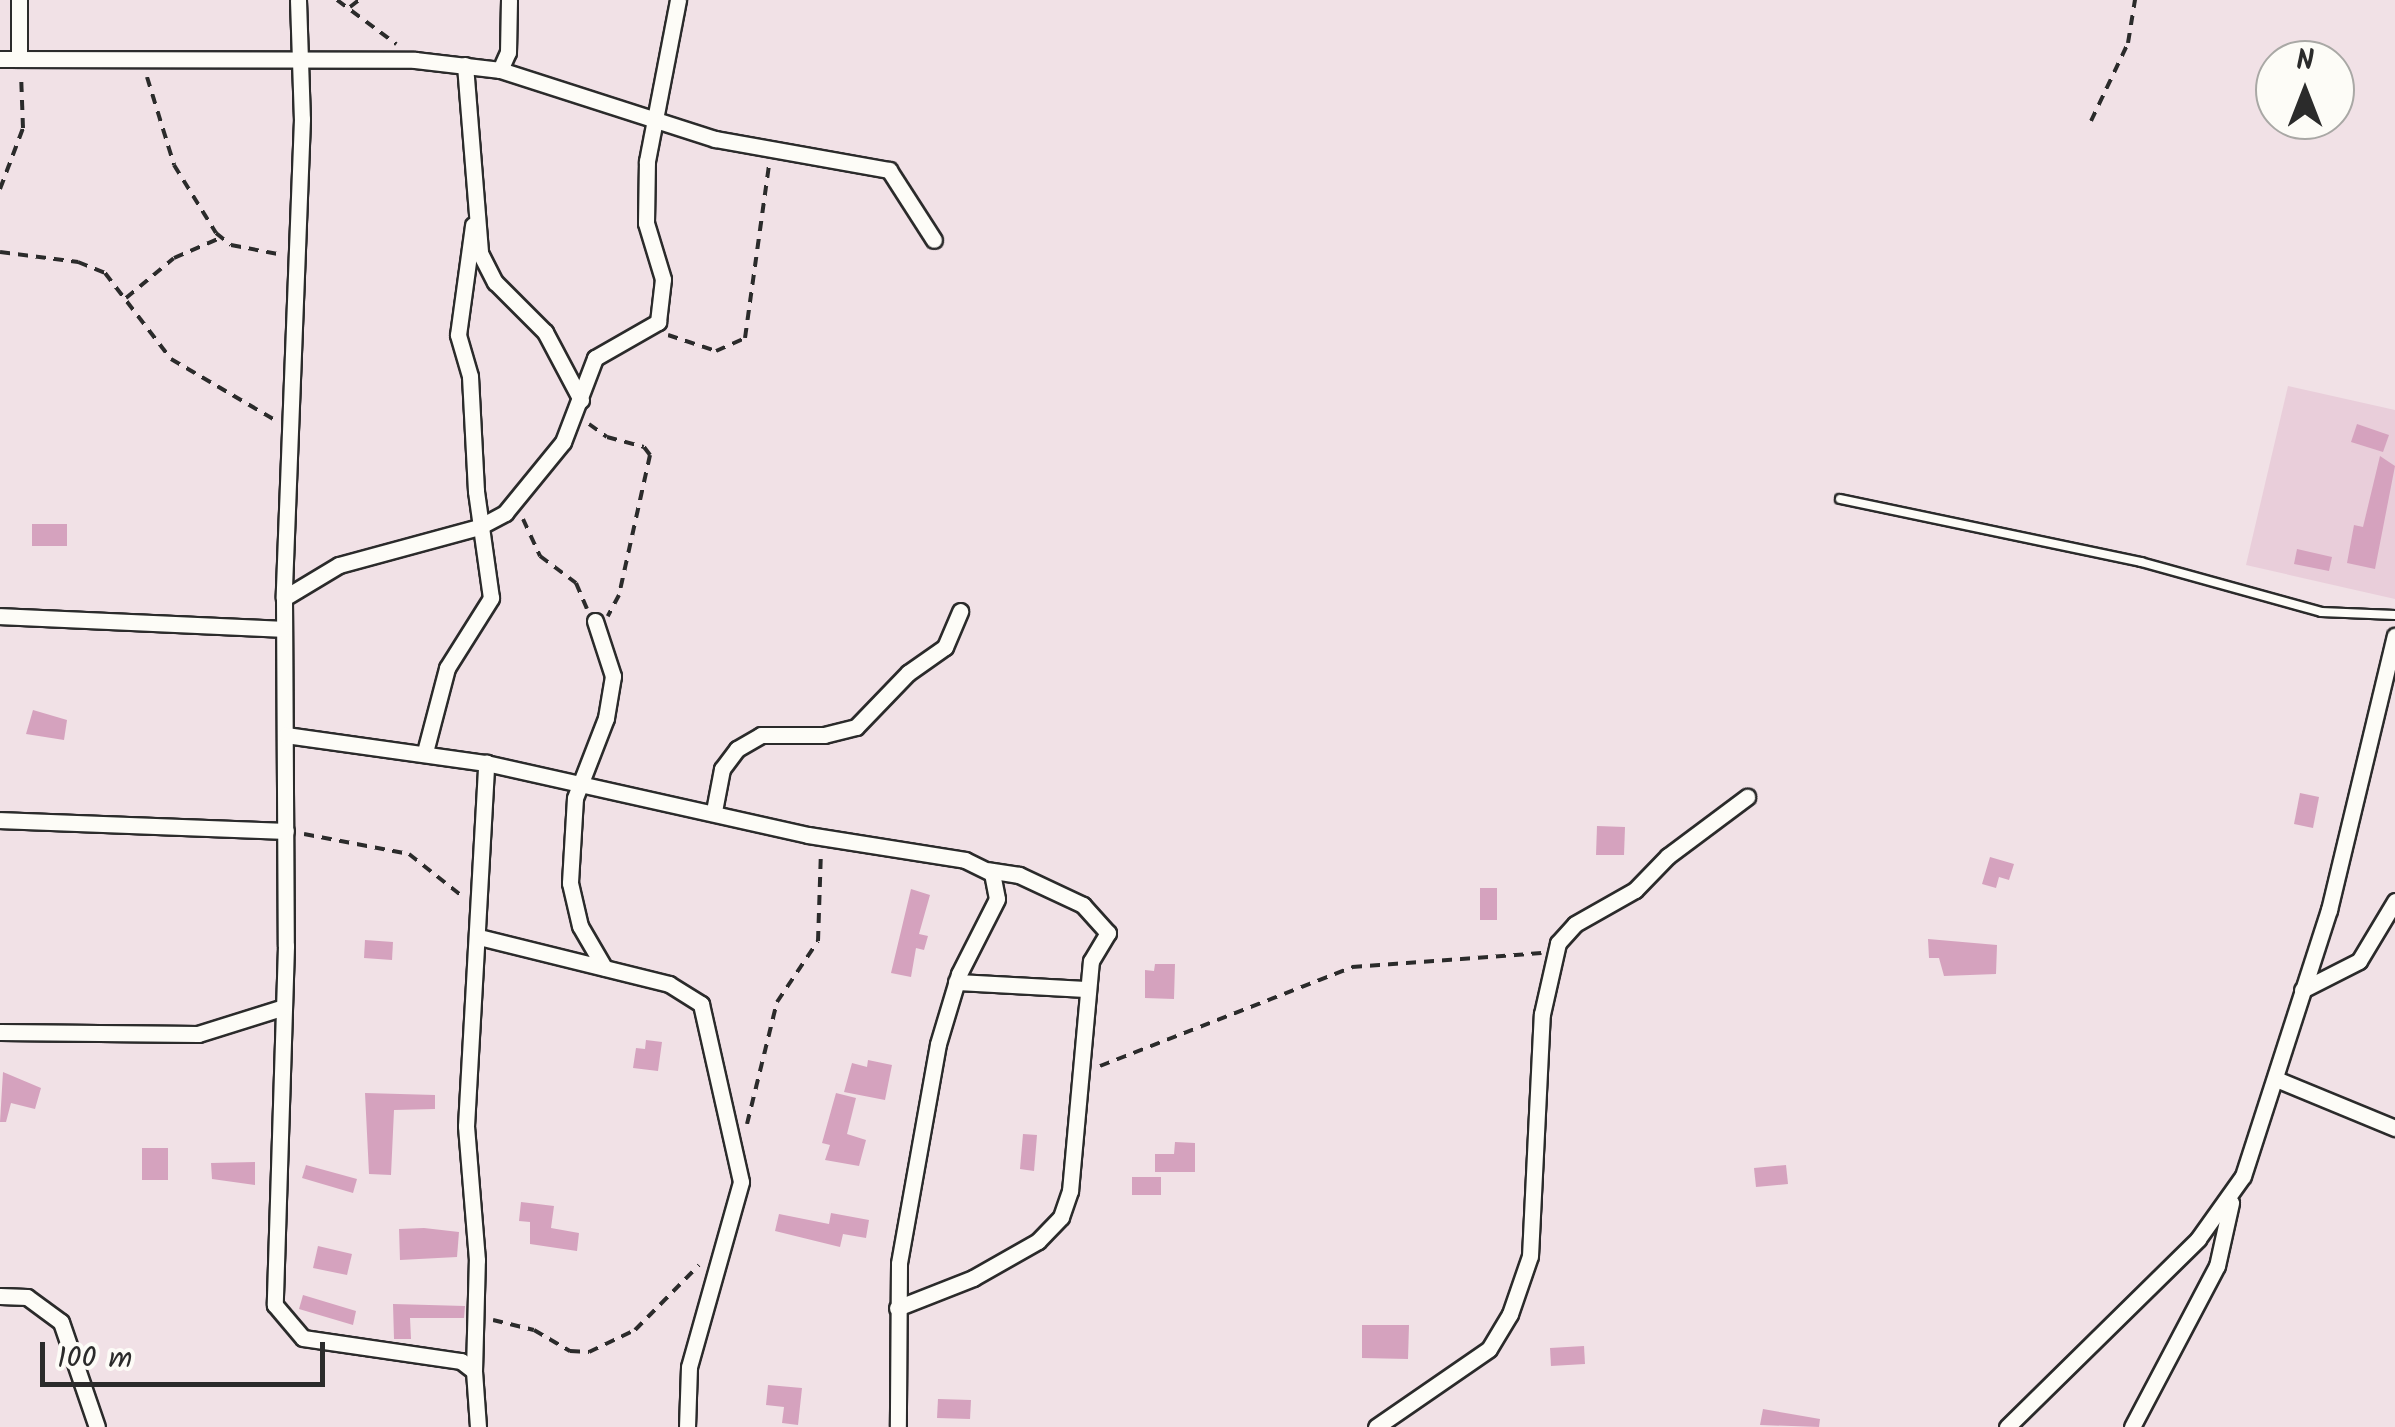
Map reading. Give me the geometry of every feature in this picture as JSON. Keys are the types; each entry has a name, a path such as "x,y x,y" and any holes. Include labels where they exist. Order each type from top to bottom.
{"street":[{"path":"19,0 19,59"},
{"path":"298,0 297,258 284,598 286,831 276,1312 303,1338 437,1353 474,1371"},
{"path":"500,70 508,44 509,0"},
{"path":"284,598 351,560 480,527 517,500 563,442 600,353 650,327 659,318 663,288 646,224 654,118 678,0"},
{"path":"0,59 300,63 415,60 500,70 771,149 889,170 934,240"},
{"path":"425,752 447,668 490,605 480,527 470,376 457,327 473,226 464,65"},
{"path":"473,226 492,278 546,332 579,406"},
{"path":"714,811 722,769 737,748 761,735 836,734 860,724 908,673 945,647 960,611"},
{"path":"0,616 284,629"},
{"path":"595,621 613,676 606,718 579,783 571,893 580,926 604,966"},
{"path":"2132,1427 2217,1266 2231,1199 2276,1079 2329,910 2395,636"},
{"path":"286,735 486,763 820,836 965,860 988,870 1027,878 1084,904 1106,926 1108,940 1091,958 1075,1160 1055,1226 1000,1264 897,1308"},
{"path":"478,1427 474,1371 478,1317 466,1126 480,928 486,763"},
{"path":"1376,1427 1489,1349 1510,1314 1530,1256 1540,1032 1555,952 1575,924 1635,890 1668,856 1747,797"},
{"path":"0,820 286,831"},
{"path":"898,1427 897,1308 938,1044 956,982 997,898 988,870"},
{"path":"2302,990 2359,961 2395,900"},
{"path":"480,928 696,997 741,1182 689,1367 687,1427"},
{"path":"956,982 1087,988"},
{"path":"0,1032 198,1034 281,1008"},
{"path":"2276,1079 2395,1128"},
{"path":"2007,1427 2231,1199"},
{"path":"0,1296 37,1302 61,1322 97,1427"}],"lane":[{"path":"1840,499 2141,562 2321,612 2395,615"}],"path":[{"path":"337,0 415,60"},
{"path":"350,8 359,0"},
{"path":"2091,120 2122,59 2136,0"},
{"path":"0,190 23,128 19,59"},
{"path":"144,62 174,165 220,238"},
{"path":"650,327 708,350 743,342 753,308 771,149"},
{"path":"126,298 174,258 220,238 297,258"},
{"path":"0,252 94,268 126,298 171,359 288,426"},
{"path":"517,500 535,549 576,583 595,621 610,615 619,595 650,455 636,443 598,432 579,406"},
{"path":"286,831 409,854 462,896 480,928"},
{"path":"736,1157 776,1002 818,941 824,902 820,836"},
{"path":"1082,1074 1352,968 1555,952"},
{"path":"478,1317 525,1326 570,1351 598,1349 635,1330 725,1241"}],"shaded area":[{"path":"2288,386 2395,410 2395,599 2246,565"}],"building":[{"path":"2357,424 2389,435 2383,452 2351,442"},
{"path":"2380,456 2395,466 2375,569 2347,563 2354,525 2363,527"},
{"path":"32,524 67,524 67,546 32,546"},
{"path":"2297,549 2332,557 2329,571 2294,564"},
{"path":"33,710 67,720 64,740 26,734"},
{"path":"2300,793 2319,797 2313,828 2294,824"},
{"path":"1597,826 1625,827 1624,855 1596,855"},
{"path":"1990,857 2014,864 2009,880 1999,877 1996,888 1982,884"},
{"path":"1480,888 1497,888 1497,920 1480,920"},
{"path":"911,889 930,895 919,934 928,936 924,950 916,948 911,977 891,973"},
{"path":"1928,939 1997,945 1996,974 1944,976 1939,958 1929,958"},
{"path":"365,940 393,942 392,960 364,958"},
{"path":"1155,964 1175,964 1174,999 1145,998 1145,970 1154,971"},
{"path":"646,1040 662,1042 658,1071 633,1068 636,1048 645,1049"},
{"path":"868,1060 892,1065 885,1100 844,1092 852,1063 867,1067"},
{"path":"3,1072 41,1088 35,1109 11,1103 6,1122 0,1122"},
{"path":"365,1093 435,1095 435,1109 394,1110 391,1175 369,1174"},
{"path":"836,1093 856,1098 847,1134 866,1140 859,1166 825,1160 830,1145 822,1143"},
{"path":"1023,1134 1037,1135 1034,1171 1020,1169"},
{"path":"1175,1142 1195,1143 1195,1172 1155,1172 1155,1154 1174,1154"},
{"path":"142,1148 168,1148 168,1180 142,1180"},
{"path":"255,1162 255,1185 212,1179 211,1163"},
{"path":"306,1165 357,1179 353,1193 302,1178"},
{"path":"1786,1165 1788,1184 1756,1187 1754,1168"},
{"path":"1132,1177 1161,1177 1161,1195 1132,1195"},
{"path":"521,1202 554,1206 551,1228 579,1233 577,1251 530,1244 530,1222 519,1221"},
{"path":"831,1213 869,1220 866,1238 843,1234 840,1247 775,1231 779,1214 829,1224"},
{"path":"399,1229 459,1232 457,1257 400,1260"},
{"path":"318,1246 352,1254 347,1275 313,1268"},
{"path":"303,1295 356,1311 353,1325 299,1309"},
{"path":"393,1304 465,1306 464,1318 410,1318 411,1339 394,1339"},
{"path":"1362,1325 1409,1325 1408,1359 1362,1358"},
{"path":"1584,1346 1585,1364 1551,1366 1550,1348"},
{"path":"768,1385 802,1388 798,1425 782,1423 784,1407 766,1405"},
{"path":"938,1399 971,1400 970,1419 937,1418"},
{"path":"1763,1409 1820,1419 1819,1427 1760,1425"}]}
